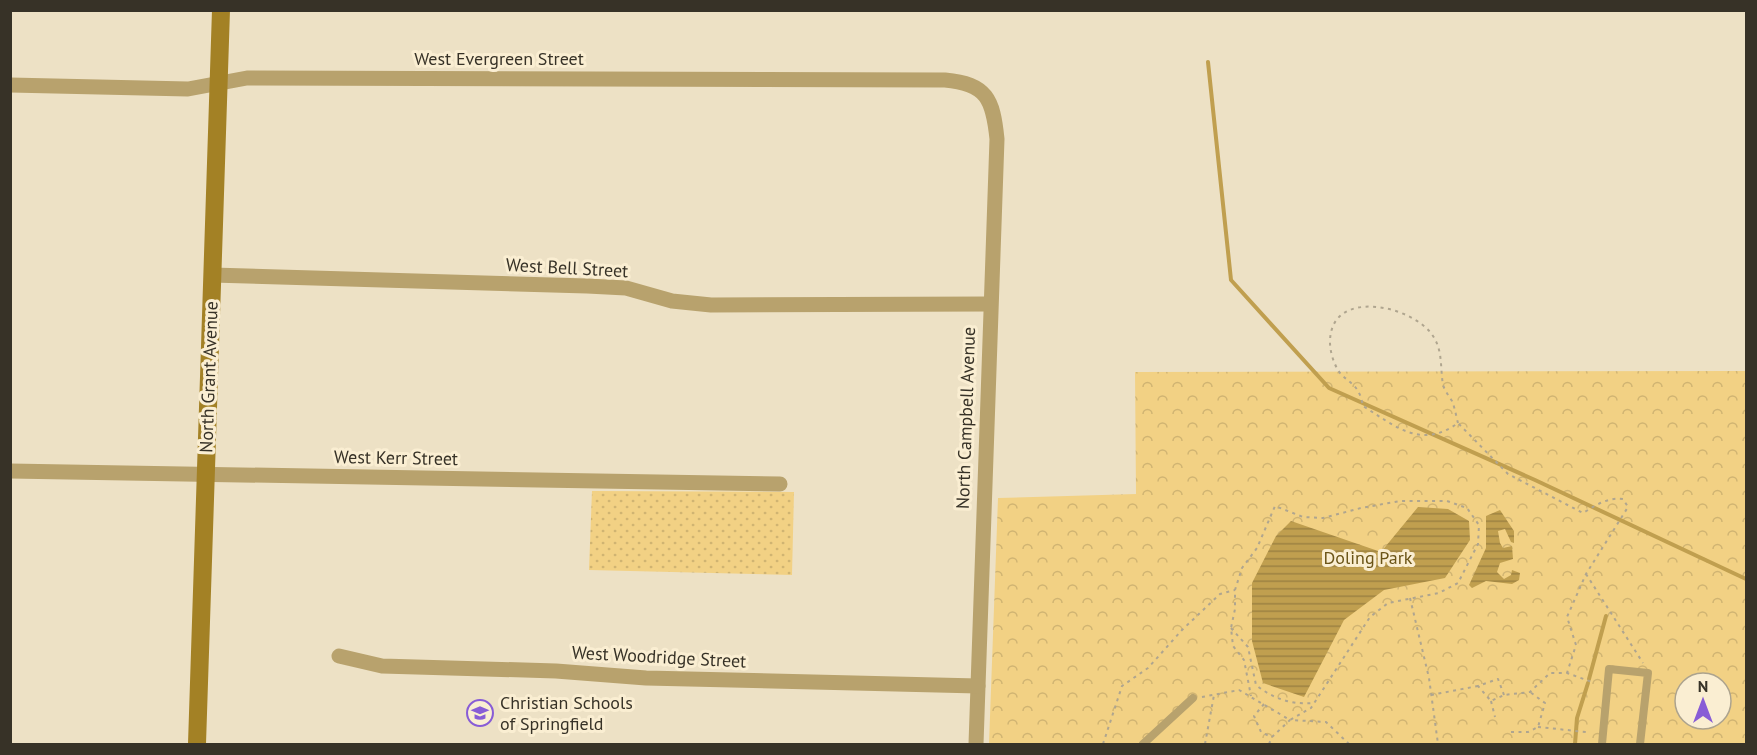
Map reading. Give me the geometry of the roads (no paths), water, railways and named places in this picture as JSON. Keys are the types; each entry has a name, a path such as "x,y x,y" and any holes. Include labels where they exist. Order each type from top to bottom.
{"main road":[{"name":"North Grant Avenue","path":"197,744 221,10"}],"street":[{"name":"West Evergreen Street","path":"10,85 188,89 247,78 945,80 968,84 985,94"},
{"name":"North Campbell Avenue","path":"976,744 997,139 992,107 985,94"},
{"name":"West Bell Street","path":"213,275 626,288 672,301 711,305 990,304"},
{"name":"West Kerr Street","path":"10,471 780,484"},
{"name":"West Woodridge Street","path":"339,656 382,666 556,671 646,678 978,686"}],"lane":[{"path":"1602,744 1609,669 1648,673 1640,744"},
{"path":"1143,744 1193,698"}],"waterway":[{"path":"1208,62 1231,280 1329,388 1535,480 1746,579"},
{"path":"1589,679 1606,616"},
{"path":"1575,744 1577,718 1588,683"}],"place":[{"name":"Christian Schools of Springfield","path":"480,713"}],"park label":[{"name":"Doling Park","path":"1368,558"}]}
